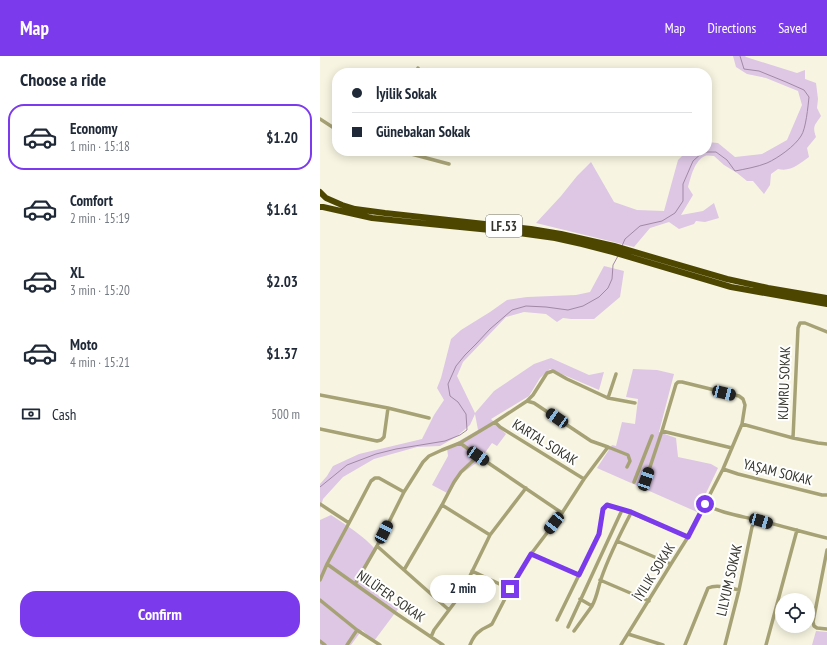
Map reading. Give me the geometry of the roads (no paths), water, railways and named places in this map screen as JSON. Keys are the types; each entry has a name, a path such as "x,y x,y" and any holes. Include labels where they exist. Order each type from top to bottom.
{"highway":[{"name":"LF.53","path":"320,192 326,198 354,209 531,229 579,238 627,253 727,279 762,287 827,298"},
{"name":"LF.53","path":"320,207 378,218 519,233 613,249"},
{"name":"LF.53","path":"627,253 731,287 827,304"}],"street":[{"path":"320,119 332,127"},
{"path":"419,156 449,164"},
{"name":"KUMRU SOKAK","path":"793,438 798,328 800,324 805,323 827,332"},
{"path":"355,584 377,546 404,492 423,462 429,456 460,443 495,422 527,400 533,395 547,373 553,371 608,398 635,403"},
{"path":"608,398 616,374"},
{"name":"İYILIK SOKAK","path":"621,645 688,537 723,469 742,424 745,405 743,399 739,396 678,382 676,384 662,431"},
{"path":"320,395 388,408 429,418"},
{"path":"527,400 534,403 591,441 628,455 630,461 627,467"},
{"path":"320,436 321,430 381,440 384,437 388,408"},
{"name":"KARTAL SOKAK","path":"495,422 500,427 584,479"},
{"path":"742,424 793,438 827,444"},
{"path":"646,479 662,431 732,448"},
{"path":"634,482 652,436"},
{"path":"460,443 562,513"},
{"path":"470,645 480,631 492,624 510,589 531,554 608,448"},
{"path":"404,570 461,472 478,456"},
{"name":"YAŞAM SOKAK","path":"723,469 744,476 827,495"},
{"path":"320,580 371,481 375,478 379,478 404,492"},
{"path":"431,637 434,630 458,598 490,535 526,488"},
{"path":"320,504 349,523"},
{"path":"705,504 712,508 732,514 827,538"},
{"path":"442,505 490,535"},
{"path":"557,620 599,534 603,509 607,505 631,512 688,537"},
{"path":"568,627 622,510"},
{"path":"574,631 596,599 600,580 631,512"},
{"name":"LILYUM SOKAK","path":"725,645 739,590 752,527 756,520"},
{"path":"766,645 797,530"},
{"path":"617,541 671,564"},
{"path":"377,546 449,610"},
{"path":"827,550 813,622 814,626 817,628 827,629"},
{"path":"531,554 579,575"},
{"name":"NILÜFER SOKAK","path":"327,564 443,645"},
{"path":"472,571 510,589"},
{"path":"600,580 649,600"},
{"path":"685,645 708,588 718,586 739,590"},
{"path":"580,599 592,606"},
{"path":"320,600 357,630 380,645"},
{"path":"347,645 357,630"},
{"path":"628,634 663,645"},
{"path":"320,641 325,645"}],"waterway":[{"path":"712,152 716,152 727,160 735,171 759,166 771,161 791,148 803,133 809,97 804,90 759,71 744,69 740,56"},
{"path":"622,246 625,239 640,226 662,221 675,213 683,201 683,184 693,161 699,156"},
{"path":"320,487 347,465 376,454 396,449 445,441 460,435 467,430 466,414 458,402 450,396 448,384 456,366 465,355 490,329 512,310 526,306 568,310 583,306 599,297 608,288 612,279 613,265 618,256"}]}
